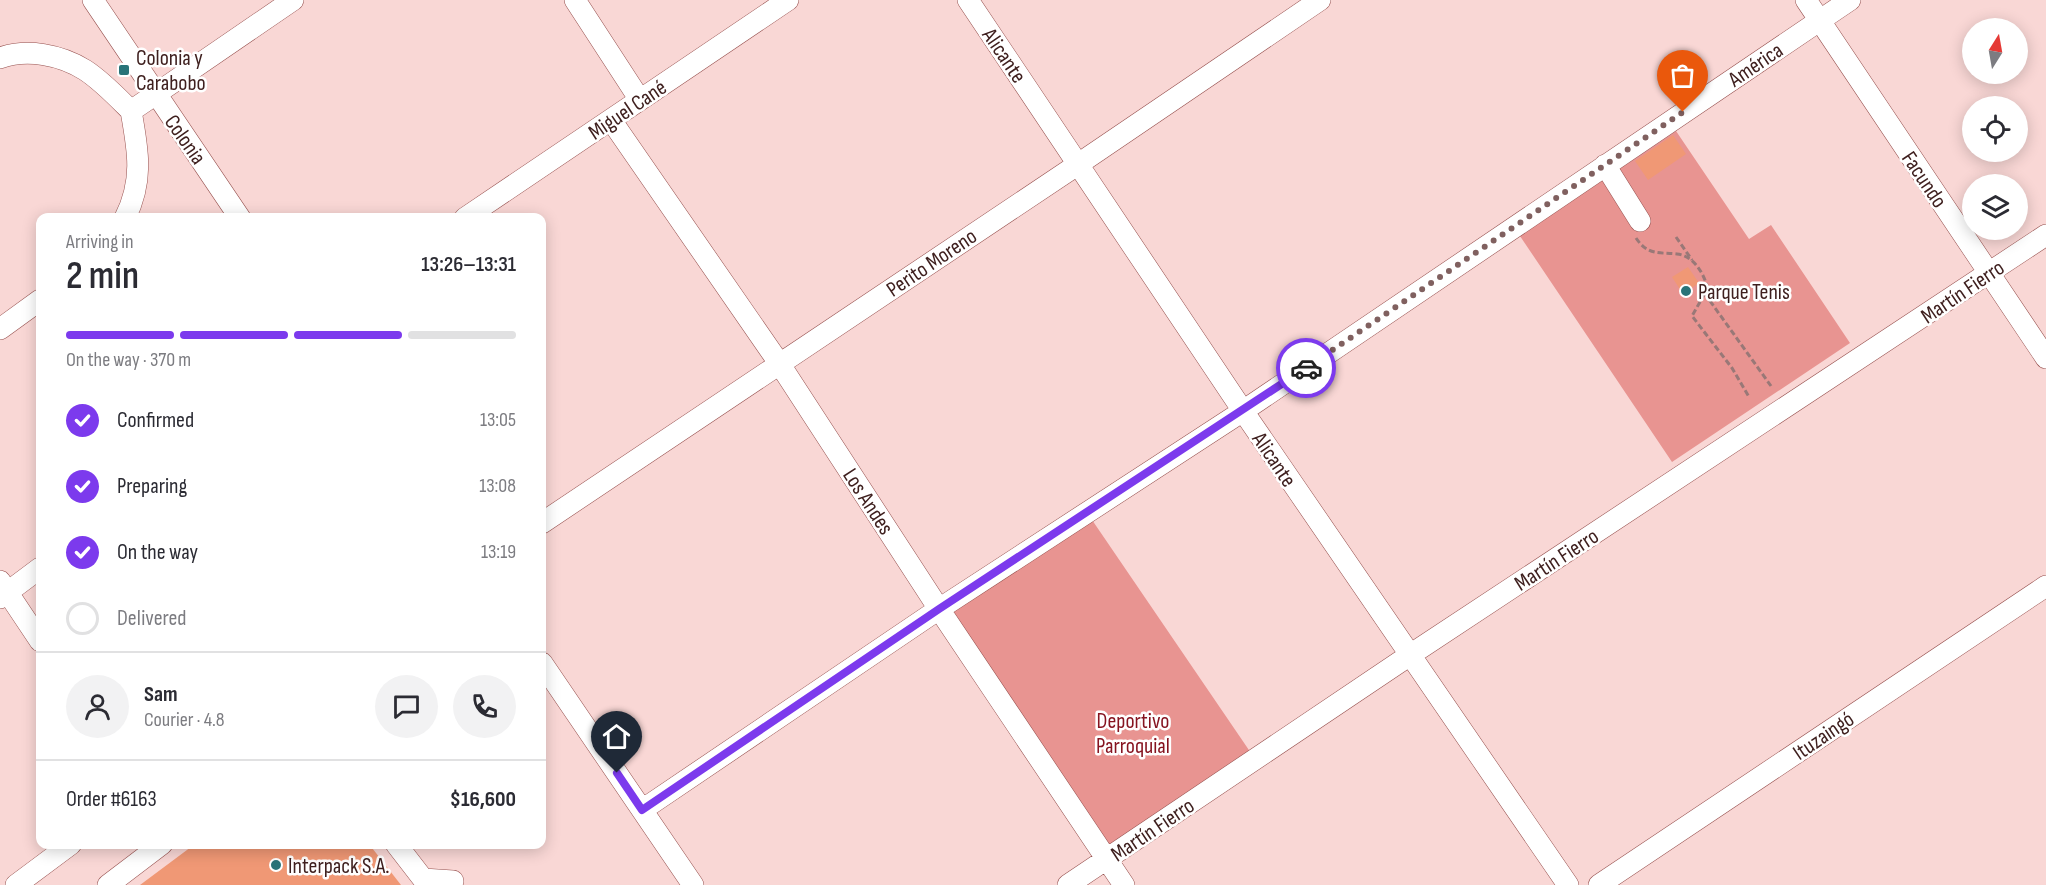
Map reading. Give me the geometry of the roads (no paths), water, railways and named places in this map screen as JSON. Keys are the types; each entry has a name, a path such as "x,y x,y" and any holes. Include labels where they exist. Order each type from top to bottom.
{"street":[{"name":"Colonia","path":"93,0 237,213"},
{"path":"130,111 293,0"},
{"path":"575,0 640,99"},
{"name":"Miguel Cané","path":"472,213 788,0"},
{"name":"Alicante","path":"968,0 1243,411 1568,885"},
{"name":"Perito Moreno","path":"546,520 1320,0"},
{"name":"Facundo","path":"1806,0 2046,358"},
{"name":"América","path":"642,810 939,609 1243,411 1850,0"},
{"path":"0,58 34,53 57,58 85,70 111,91 130,111 137,145 139,173 134,201 128,213"},
{"name":"Los Andes","path":"611,120 779,363 939,609 1124,885"},
{"path":"1605,165 1636,226"},
{"name":"Martín Fierro","path":"1068,885 1410,655 2046,235"},
{"path":"0,329 36,303"},
{"path":"36,570 2,590 36,636"},
{"name":"Ituzaingó","path":"1599,885 2046,586"},
{"path":"546,669 693,885"},
{"path":"16,885 64,849"},
{"path":"108,885 155,849"},
{"path":"400,849 423,879 453,881"}],"place":[{"name":"Colonia y Carabobo","path":"124,70"},
{"name":"Parque Tenis","path":"1686,291"},
{"name":"Interpack S.A.","path":"276,865"}],"park label":[{"name":"Deportivo Parroquial","path":"1133,732"}]}
